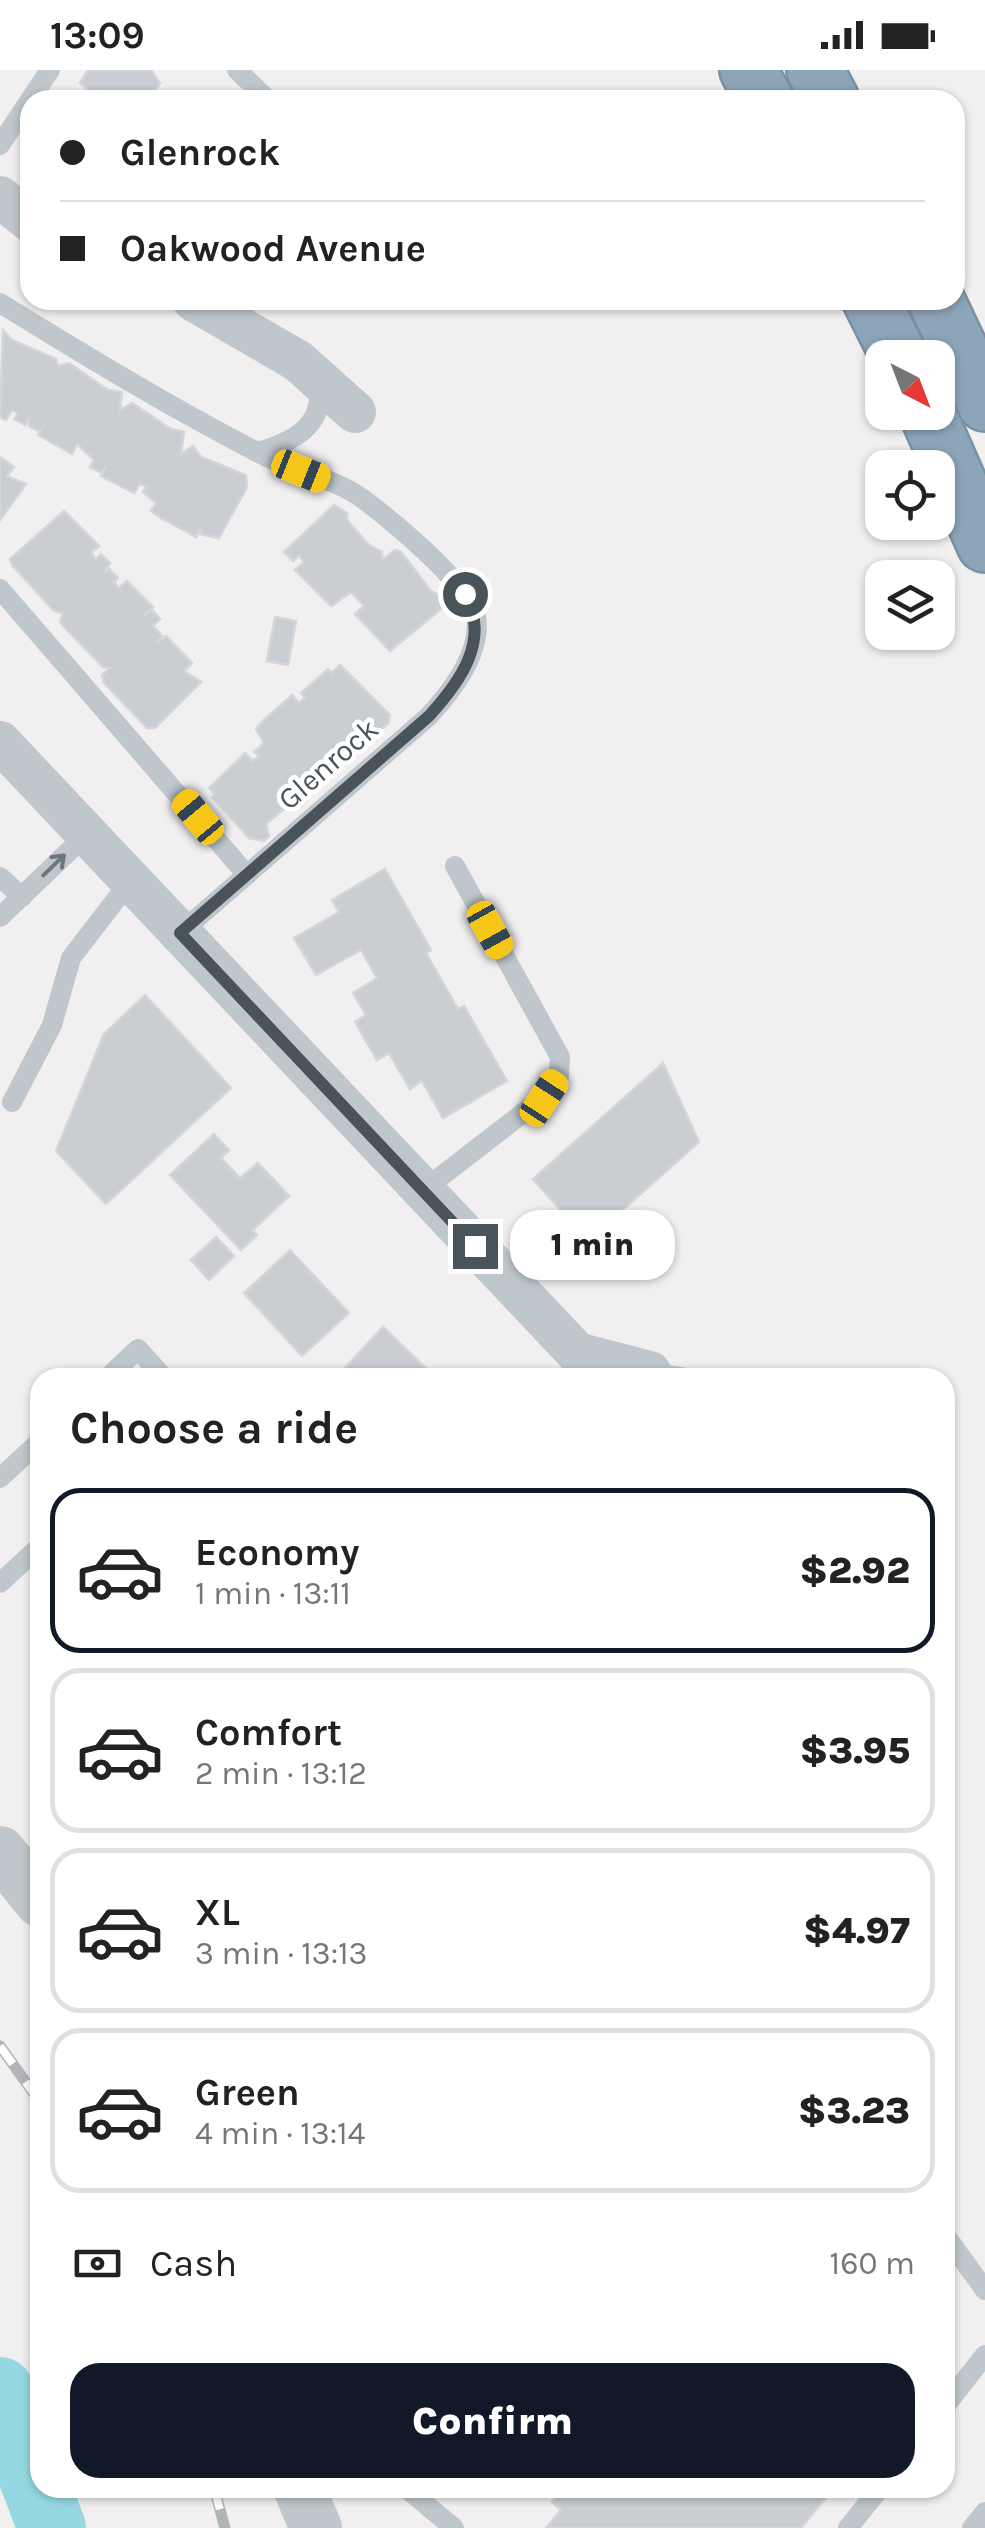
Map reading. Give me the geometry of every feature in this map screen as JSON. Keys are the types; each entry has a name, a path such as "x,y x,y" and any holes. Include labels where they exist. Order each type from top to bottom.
{"highway":[{"path":"877,310 891,340"},
{"path":"941,310 985,404"},
{"path":"934,430 985,544"}],"street":[{"path":"0,197 20,213"},
{"path":"211,310 273,345 355,412"},
{"path":"0,742 578,1352 626,1368"},
{"path":"0,1852 30,1889"},
{"path":"303,2498 316,2528"}],"lane":[{"path":"237,70 258,90"},
{"path":"0,145 20,115"},
{"path":"0,303 258,452 287,444 317,415 317,378"},
{"name":"Glenrock","path":"180,933 429,716 453,690 473,648 476,614 465,594 429,556 355,494 258,452"},
{"path":"0,589 247,875"},
{"path":"0,917 87,834"},
{"path":"422,1191 544,1098 558,1076 560,1057 455,866"},
{"path":"0,877 22,897"},
{"path":"12,1102 52,1025 71,958 130,880"},
{"path":"118,1368 138,1349 155,1368"},
{"path":"0,1478 30,1450"},
{"path":"0,1583 30,1555"},
{"path":"955,2249 985,2290"},
{"path":"955,2393 985,2355"},
{"path":"418,2498 454,2528"},
{"path":"848,2528 872,2498"},
{"path":"972,2528 985,2512"}],"building":[{"path":"88,70 151,70 160,83 156,90 85,90 80,83"},
{"path":"3,330 12,340 56,359 58,366 69,363 108,390 122,392 120,410 132,403 171,429 184,432 181,454 193,446 201,457 246,475 247,487 219,538 200,534 200,528 196,537 161,518 151,511 156,503 143,492 146,487 140,484 134,493 101,476 106,467 102,473 90,467 94,460 77,444 72,454 38,435 40,432 29,426 29,419 25,425 14,419 18,413 12,410 6,420 0,417"},
{"path":"0,457 14,467 7,476 26,484 0,520"},
{"path":"334,505 347,513 347,520 369,545 382,552 382,560 395,550 401,552 431,591 443,597 441,609 390,651 355,614 364,606 351,592 331,606 295,570 304,562 299,556 293,561 284,552"},
{"path":"64,511 99,546 91,553 96,559 101,554 110,563 104,573 109,569 118,578 114,582 119,588 127,581 153,607 143,616 152,610 160,619 153,626 163,637 157,643 166,636 192,663 184,671 201,682 155,728 147,728 104,683 102,675 110,668 103,667 66,629 60,622 63,613 54,611 10,559"},
{"path":"275,617 296,621 288,665 267,661"},
{"path":"340,665 390,715 388,724 362,742 355,736 348,747 341,747 316,769 310,781 302,781 307,800 301,806 291,803 266,824 269,836 264,841 249,838 212,797 215,794 209,788 245,753 253,761 259,756 254,752 264,743 256,729 264,720 292,695 299,703 305,698 301,693 328,669 331,673"},
{"path":"385,869 431,950 426,953 458,1009 464,1006 507,1081 443,1118 422,1081 410,1089 389,1053 377,1060 355,1022 366,1015 353,993 377,978 361,950 316,975 294,938 339,912 332,900"},
{"path":"145,995 231,1088 106,1204 56,1151 104,1034"},
{"path":"663,1063 699,1142 588,1241 533,1179"},
{"path":"214,1134 229,1150 221,1158 240,1178 258,1163 289,1196 253,1230 257,1235 241,1250 170,1175"},
{"path":"216,1237 234,1256 209,1280 191,1260"},
{"path":"290,1250 349,1313 302,1356 244,1293"},
{"path":"383,1327 426,1368 345,1368"},
{"path":"555,2498 826,2498 801,2528 546,2528 561,2510 552,2502"}],"waterway":[{"path":"0,2391 30,2470"},
{"path":"41,2498 52,2528"}],"railway":[{"path":"0,2046 30,2088"},
{"path":"217,2498 225,2528"}],"route":[{"path":"465,594 476,614 473,648 453,690 429,716 180,933 475,1246"}]}
